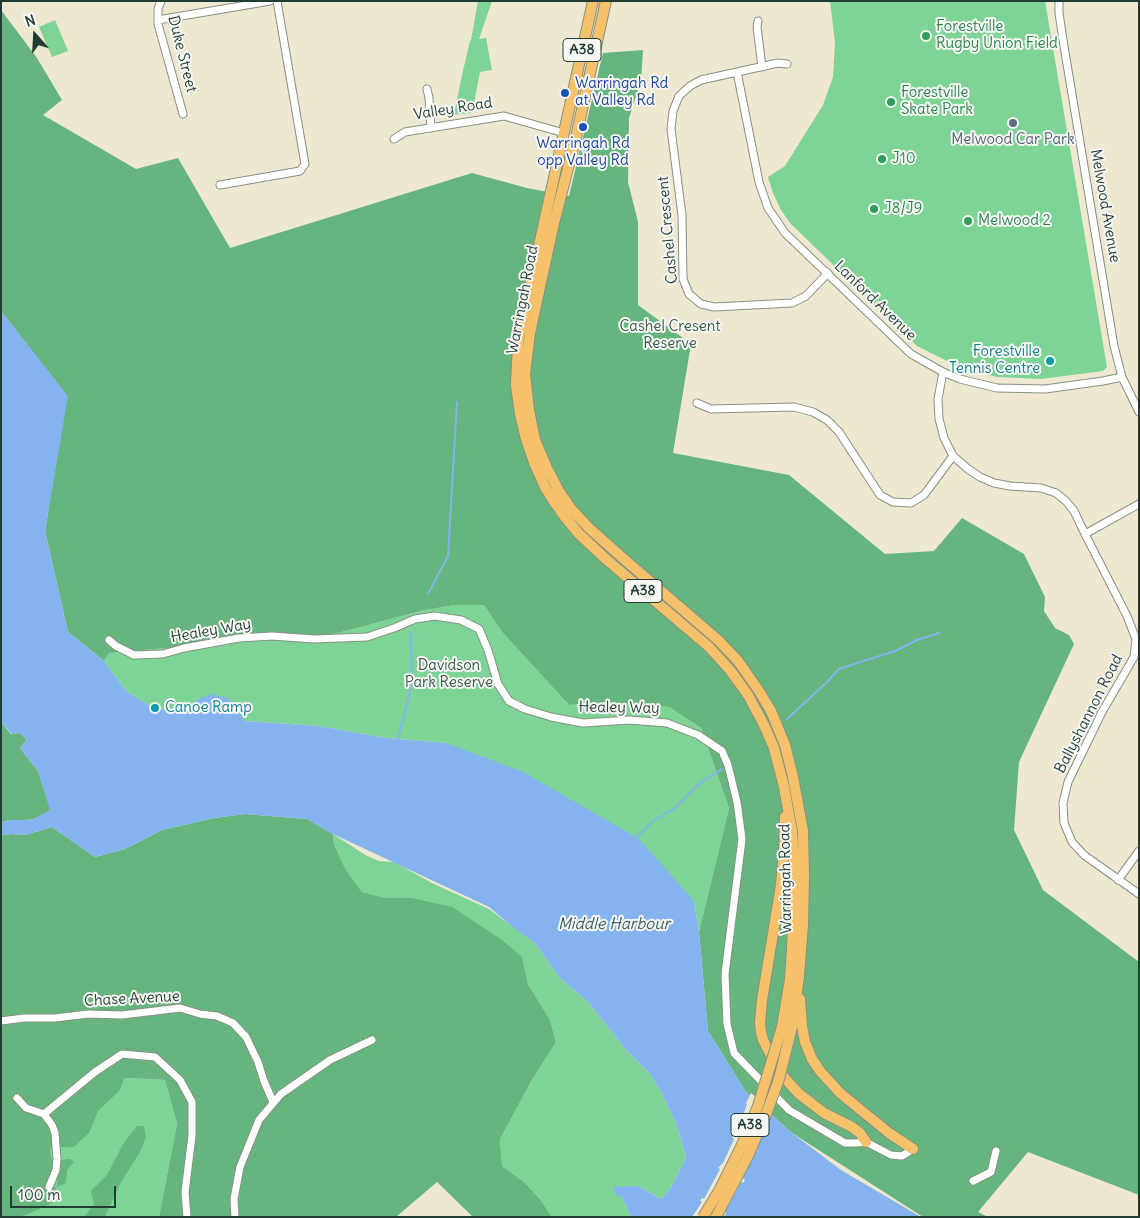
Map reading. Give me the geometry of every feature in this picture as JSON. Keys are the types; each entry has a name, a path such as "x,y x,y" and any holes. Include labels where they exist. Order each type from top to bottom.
{"highway":[{"name":"Warringah Road","path":"593,1 519,336 516,385 526,439 535,465 555,503 579,534 709,647 730,670 748,695 764,725 774,748 786,794 794,859 794,909 787,1027 780,1079 747,1158 716,1217"},
{"name":"Warringah Road","path":"606,1 530,333 526,374 528,401 536,440 546,468 572,510 589,528 718,640 738,661 759,691 771,711 785,745 803,831 803,924 799,976 787,1027 741,1147 720,1189 703,1217"},
{"name":"Valley Road","path":"564,134 576,137"},
{"path":"786,794 782,885 762,1000 761,1032 776,1065 798,1094 824,1113 860,1133 866,1142"},
{"path":"799,976 802,1026 805,1042 820,1072 840,1093 889,1133 913,1149"}],"street":[{"name":"Duke Street","path":"161,1 158,9 158,24 183,114"},
{"path":"158,20 270,1"},
{"path":"220,185 300,171 305,164 277,1"},
{"name":"Melwood Avenue","path":"1059,1 1059,13 1069,77 1116,358 1122,378 1139,412"},
{"path":"758,21 757,27 762,66"},
{"name":"Cashel Crescent","path":"787,64 778,63 762,66 702,80 690,86 680,96 673,111 671,129 682,215 683,279 688,294 701,304 714,307 792,303 806,296 828,273"},
{"name":"Lanford Avenue","path":"737,72 759,182 768,208 785,233 910,354 960,379 997,388 1045,389 1122,378"},
{"path":"427,89 431,128"},
{"name":"Valley Road","path":"394,138 405,132 504,116 564,134"},
{"name":"Ballyshannon Road","path":"943,372 938,399 939,419 944,438 953,456 980,477 994,483 1040,488 1056,493 1066,501 1074,511 1127,616 1136,640 1134,657 1102,712 1068,782 1062,803 1064,823 1072,842 1084,855 1139,894"},
{"path":"697,403 710,409 794,408 813,412 827,420 839,432 880,495 893,502 911,502 924,495 953,456"},
{"path":"1085,534 1139,504"},
{"name":"Healey Way","path":"109,640 116,646 134,655 163,654 184,648 239,638 264,636 314,639 367,637 415,619 435,616 461,620 479,629 488,650 498,684 509,701 525,709 551,718 583,723 628,720 667,724 698,735 722,751 728,765 737,802 741,830 742,839 725,974 727,1024 734,1053 789,1110 845,1143 866,1142 891,1156 902,1156 913,1149"},
{"path":"1118,880 1139,851"},
{"name":"Chase Avenue","path":"1,1021 88,1014 122,1015 180,1008 200,1014 217,1016 233,1023 246,1037 273,1102"},
{"path":"235,1217 234,1199 240,1167 258,1120 281,1094 330,1060 372,1040"},
{"path":"44,1114 95,1072 122,1054 155,1057 180,1080 192,1102 192,1136 185,1192 186,1217"},
{"path":"17,1098 26,1108 44,1114 52,1125 56,1140 57,1159 56,1170 49,1187"},
{"path":"973,1180 991,1172 996,1151"}],"green space":[{"path":"478,1 492,1 479,39 486,38 492,70 480,72 472,113 454,115 471,40"},
{"path":"830,1 1045,1 1107,367 1103,371 1041,379 997,377 961,368 917,346 790,223 781,210 768,177 785,166 823,105 833,77 835,43"},
{"name":"Cashel Cresent Reserve","path":"1,10 37,58 62,100 43,115 136,169 178,158 230,248 472,173 527,188 569,196 603,53 643,50 641,81 629,118 628,182 638,222 638,305 691,344 673,453 789,475 885,554 934,551 962,518 1024,554 1045,597 1044,611 1055,628 1069,635 1074,644 1019,762 1014,830 1043,890 1139,962 1139,1195 1028,1152 978,1212 988,1217 923,1217 792,1133 746,1092 708,1031 699,932 729,808 701,728 669,707 605,702 569,705 502,632 484,605 454,605 421,611 334,634 109,653 104,661 68,632 45,531 67,396 1,311"},
{"path":"55,20 68,51 52,57 39,27"},
{"name":"Davidson Park Reserve","path":"454,605 484,605 502,632 569,705 605,702 669,707 701,728 729,808 699,932 694,901 446,743 386,738 319,726 243,721 236,705 195,701 181,713 153,708 126,691 104,661 109,653 334,634 421,611"},
{"path":"1,722 11,734 20,733 27,740 20,748 38,771 51,810 34,819 9,820 1,823"},
{"path":"245,814 307,819 333,834 334,844 342,862 362,892 386,898 412,898 452,907 502,940 522,957 528,984 550,1020 556,1042 532,1080 500,1139 502,1166 524,1182 540,1199 552,1217 473,1217 437,1182 396,1217 159,1217 177,1124 165,1080 128,1078 124,1079 120,1090 98,1111 89,1133 74,1147 61,1147 58,1138 56,1139 50,1151 53,1167 47,1184 48,1191 55,1187 59,1197 47,1206 25,1215 1,1217 1,835 25,835 52,827 95,857 125,849 162,830 214,818"},
{"path":"333,834 367,856 379,861 394,862 432,883 489,909 535,943 559,977 589,1003 626,1050 649,1073 660,1090 676,1123 686,1157 671,1188 661,1199 638,1186 616,1192 622,1197 631,1217 552,1217 540,1199 524,1182 502,1166 500,1139 532,1080 556,1042 550,1020 528,984 522,958 412,899 386,898 362,892 342,862 334,844"},
{"path":"128,1078 165,1080 177,1124 159,1217 1,1217 39,1171 56,1139 98,1087"},
{"path":"137,1126 144,1126 146,1137 140,1152 121,1182 105,1217 84,1217 94,1204 91,1191 107,1175 123,1144"},
{"path":"70,1159 74,1162 67,1170 66,1183 57,1187 60,1160"}],"water":[{"name":"Middle Harbour","path":"1,311 68,396 45,531 68,632 104,661 126,691 153,708 181,713 195,701 211,694 227,698 236,705 244,721 319,726 386,738 446,743 523,772 639,839 694,901 699,932 708,1031 746,1092 792,1133 841,1170 921,1217 631,1217 622,1197 615,1195 616,1192 613,1190 613,1187 638,1186 661,1199 671,1188 686,1157 676,1123 660,1090 649,1073 626,1050 589,1003 559,977 535,943 489,907 333,834 307,819 245,814 214,818 162,830 125,849 95,857 52,827 25,835 1,835 1,823 9,820 34,819 50,810 38,771 20,748 27,740 20,733 12,734 1,722"}],"pier":[{"path":"751,1093 772,1111 772,1115 757,1148 757,1152 755,1151 743,1178 745,1180 743,1183 741,1182 725,1212 725,1216 692,1217 720,1169 718,1168 723,1163"}],"waterway":[{"path":"428,594 448,556 457,402"},
{"path":"787,719 839,669 895,651 917,640 939,633"},
{"path":"398,739 412,684 411,634"},
{"path":"637,837 653,821 674,809 700,783 722,769"}],"place":[{"name":"Forestville Rugby Union Field","path":"926,36"},
{"name":"Warringah Rd at Valley Rd","path":"565,93"},
{"name":"Forestville Skate Park","path":"891,102"},
{"name":"Melwood Car Park","path":"1013,123"},
{"name":"Warringah Rd opp Valley Rd","path":"583,127"},
{"name":"J10","path":"882,159"},
{"name":"J8/J9","path":"874,209"},
{"name":"Melwood 2","path":"968,221"},
{"name":"Forestville Tennis Centre","path":"1050,361"},
{"name":"Canoe Ramp","path":"155,708"}]}
